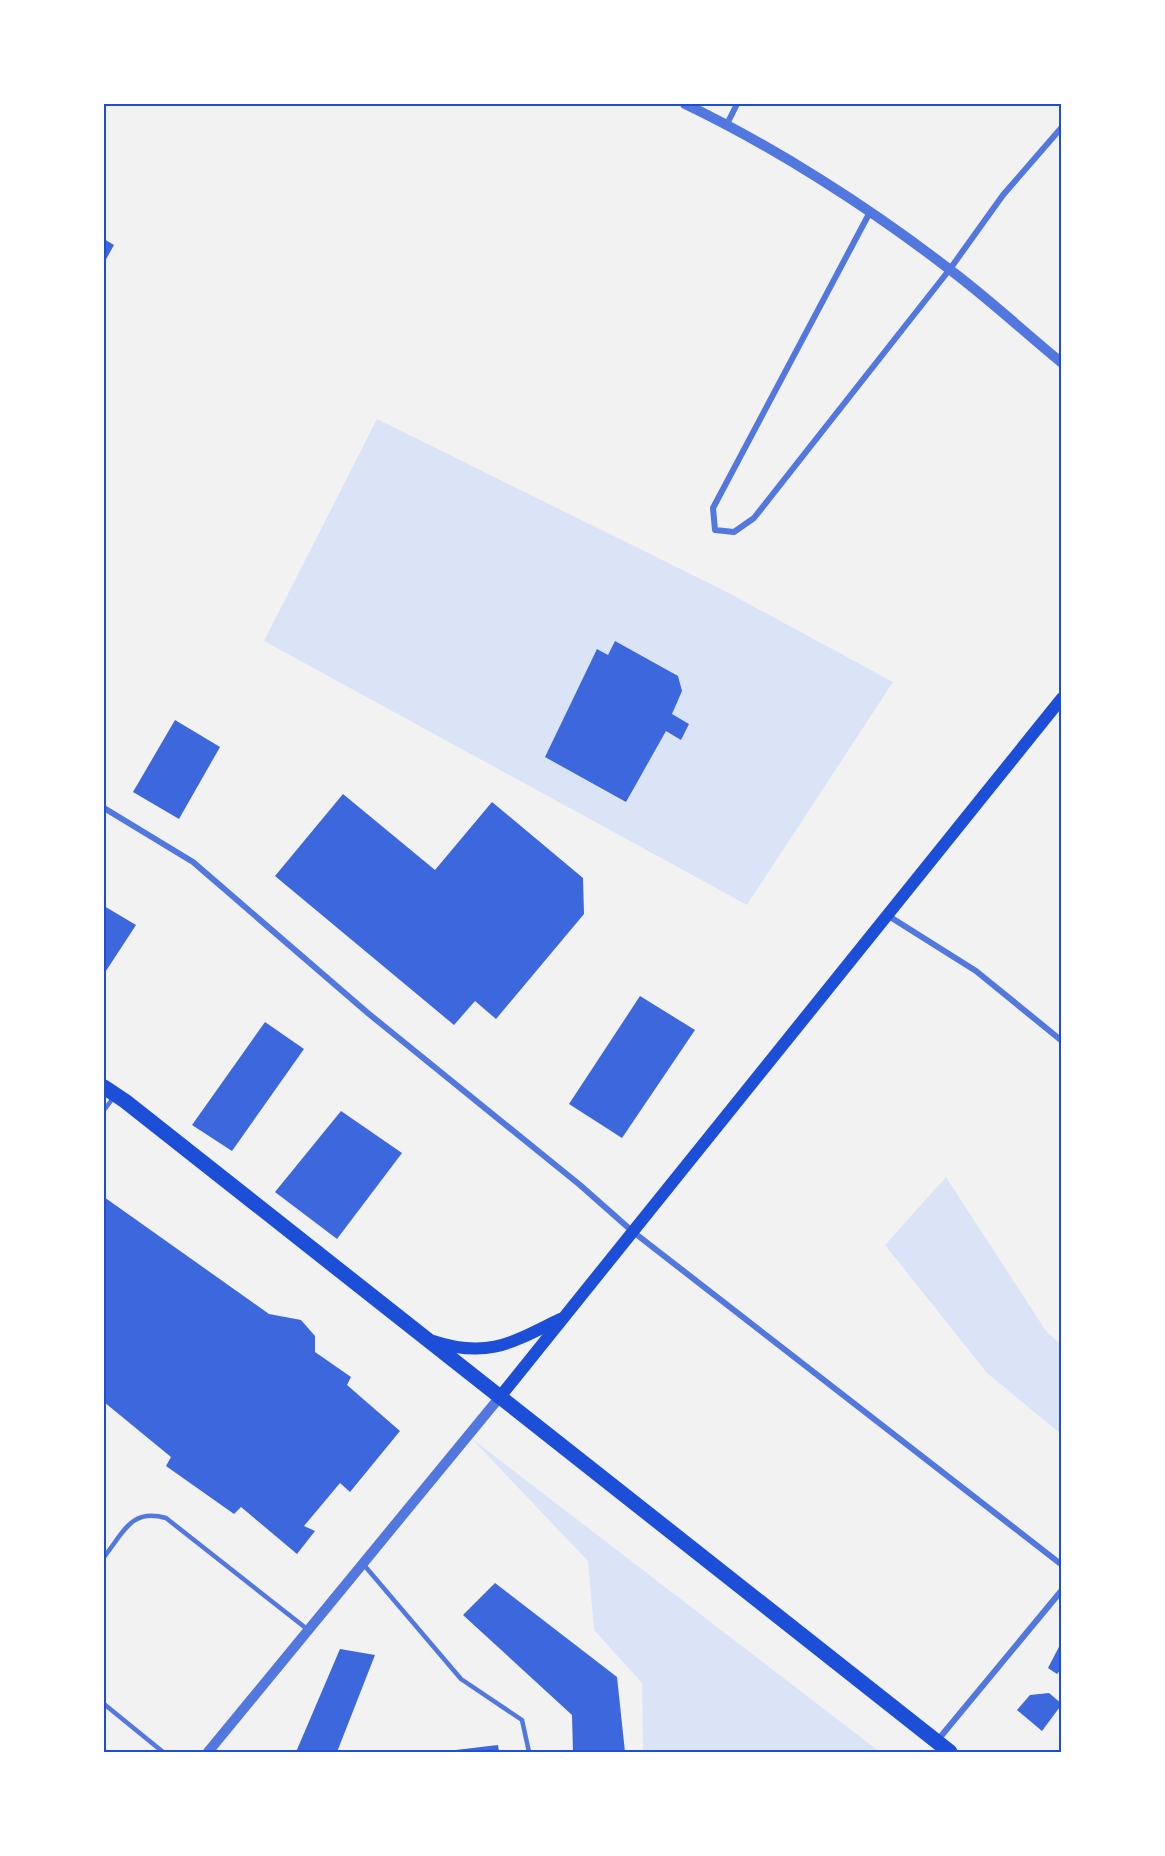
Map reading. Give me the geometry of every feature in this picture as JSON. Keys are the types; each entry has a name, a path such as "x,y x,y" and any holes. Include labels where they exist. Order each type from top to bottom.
{"highway":[{"path":"110,1091 950,1752"}],"main road":[{"path":"499,1398 1062,698"},
{"path":"424,1338 456,1348 492,1349 509,1345 564,1317"}],"street":[{"path":"685,104 727,124 870,212 950,269 1062,363"},
{"path":"727,124 737,104"},
{"path":"870,212 713,508 715,530 734,532 754,518 950,269 1003,195 1062,127"},
{"path":"104,808 193,862 369,1014 580,1185 632,1231 1062,1565"},
{"path":"886,914 976,971 1062,1041"},
{"path":"208,1752 499,1398"},
{"path":"936,1742 1062,1590"}],"lane":[{"path":"104,1110 110,1091"},
{"path":"104,1557 135,1519 152,1514 166,1518 307,1629"},
{"path":"362,1563 461,1679 522,1720 529,1752"},
{"path":"104,1704 163,1752"}],"shaded area":[{"path":"377,419 725,591 893,682 747,905 264,641"},
{"path":"946,1177 1046,1331 1061,1345 1061,1434 987,1373 885,1245"},
{"path":"471,1438 880,1752 643,1752 642,1683 594,1630 588,1561"}],"building":[{"path":"104,239 114,245 104,263"},
{"path":"615,641 678,676 682,691 672,714 689,724 681,740 666,731 626,802 545,757 597,649 608,655"},
{"path":"175,720 220,747 179,819 133,792"},
{"path":"343,794 435,870 492,802 583,878 584,914 496,1019 475,1001 454,1025 275,876"},
{"path":"104,906 136,925 104,974"},
{"path":"640,996 695,1030 622,1138 569,1104"},
{"path":"265,1022 304,1049 232,1151 192,1125"},
{"path":"341,1111 402,1153 337,1239 275,1192"},
{"path":"104,1197 269,1314 301,1320 315,1336 315,1352 351,1377 347,1385 400,1431 350,1492 340,1483 304,1526 315,1531 297,1554 241,1507 234,1514 166,1466 171,1457 104,1402"},
{"path":"495,1583 617,1677 625,1752 573,1752 572,1715 463,1615"},
{"path":"1062,1641 1062,1668 1057,1674 1048,1668"},
{"path":"340,1649 375,1655 337,1752 296,1752"},
{"path":"1049,1693 1062,1704 1042,1731 1017,1710 1030,1695"},
{"path":"498,1745 499,1752 447,1752 447,1751"}]}
